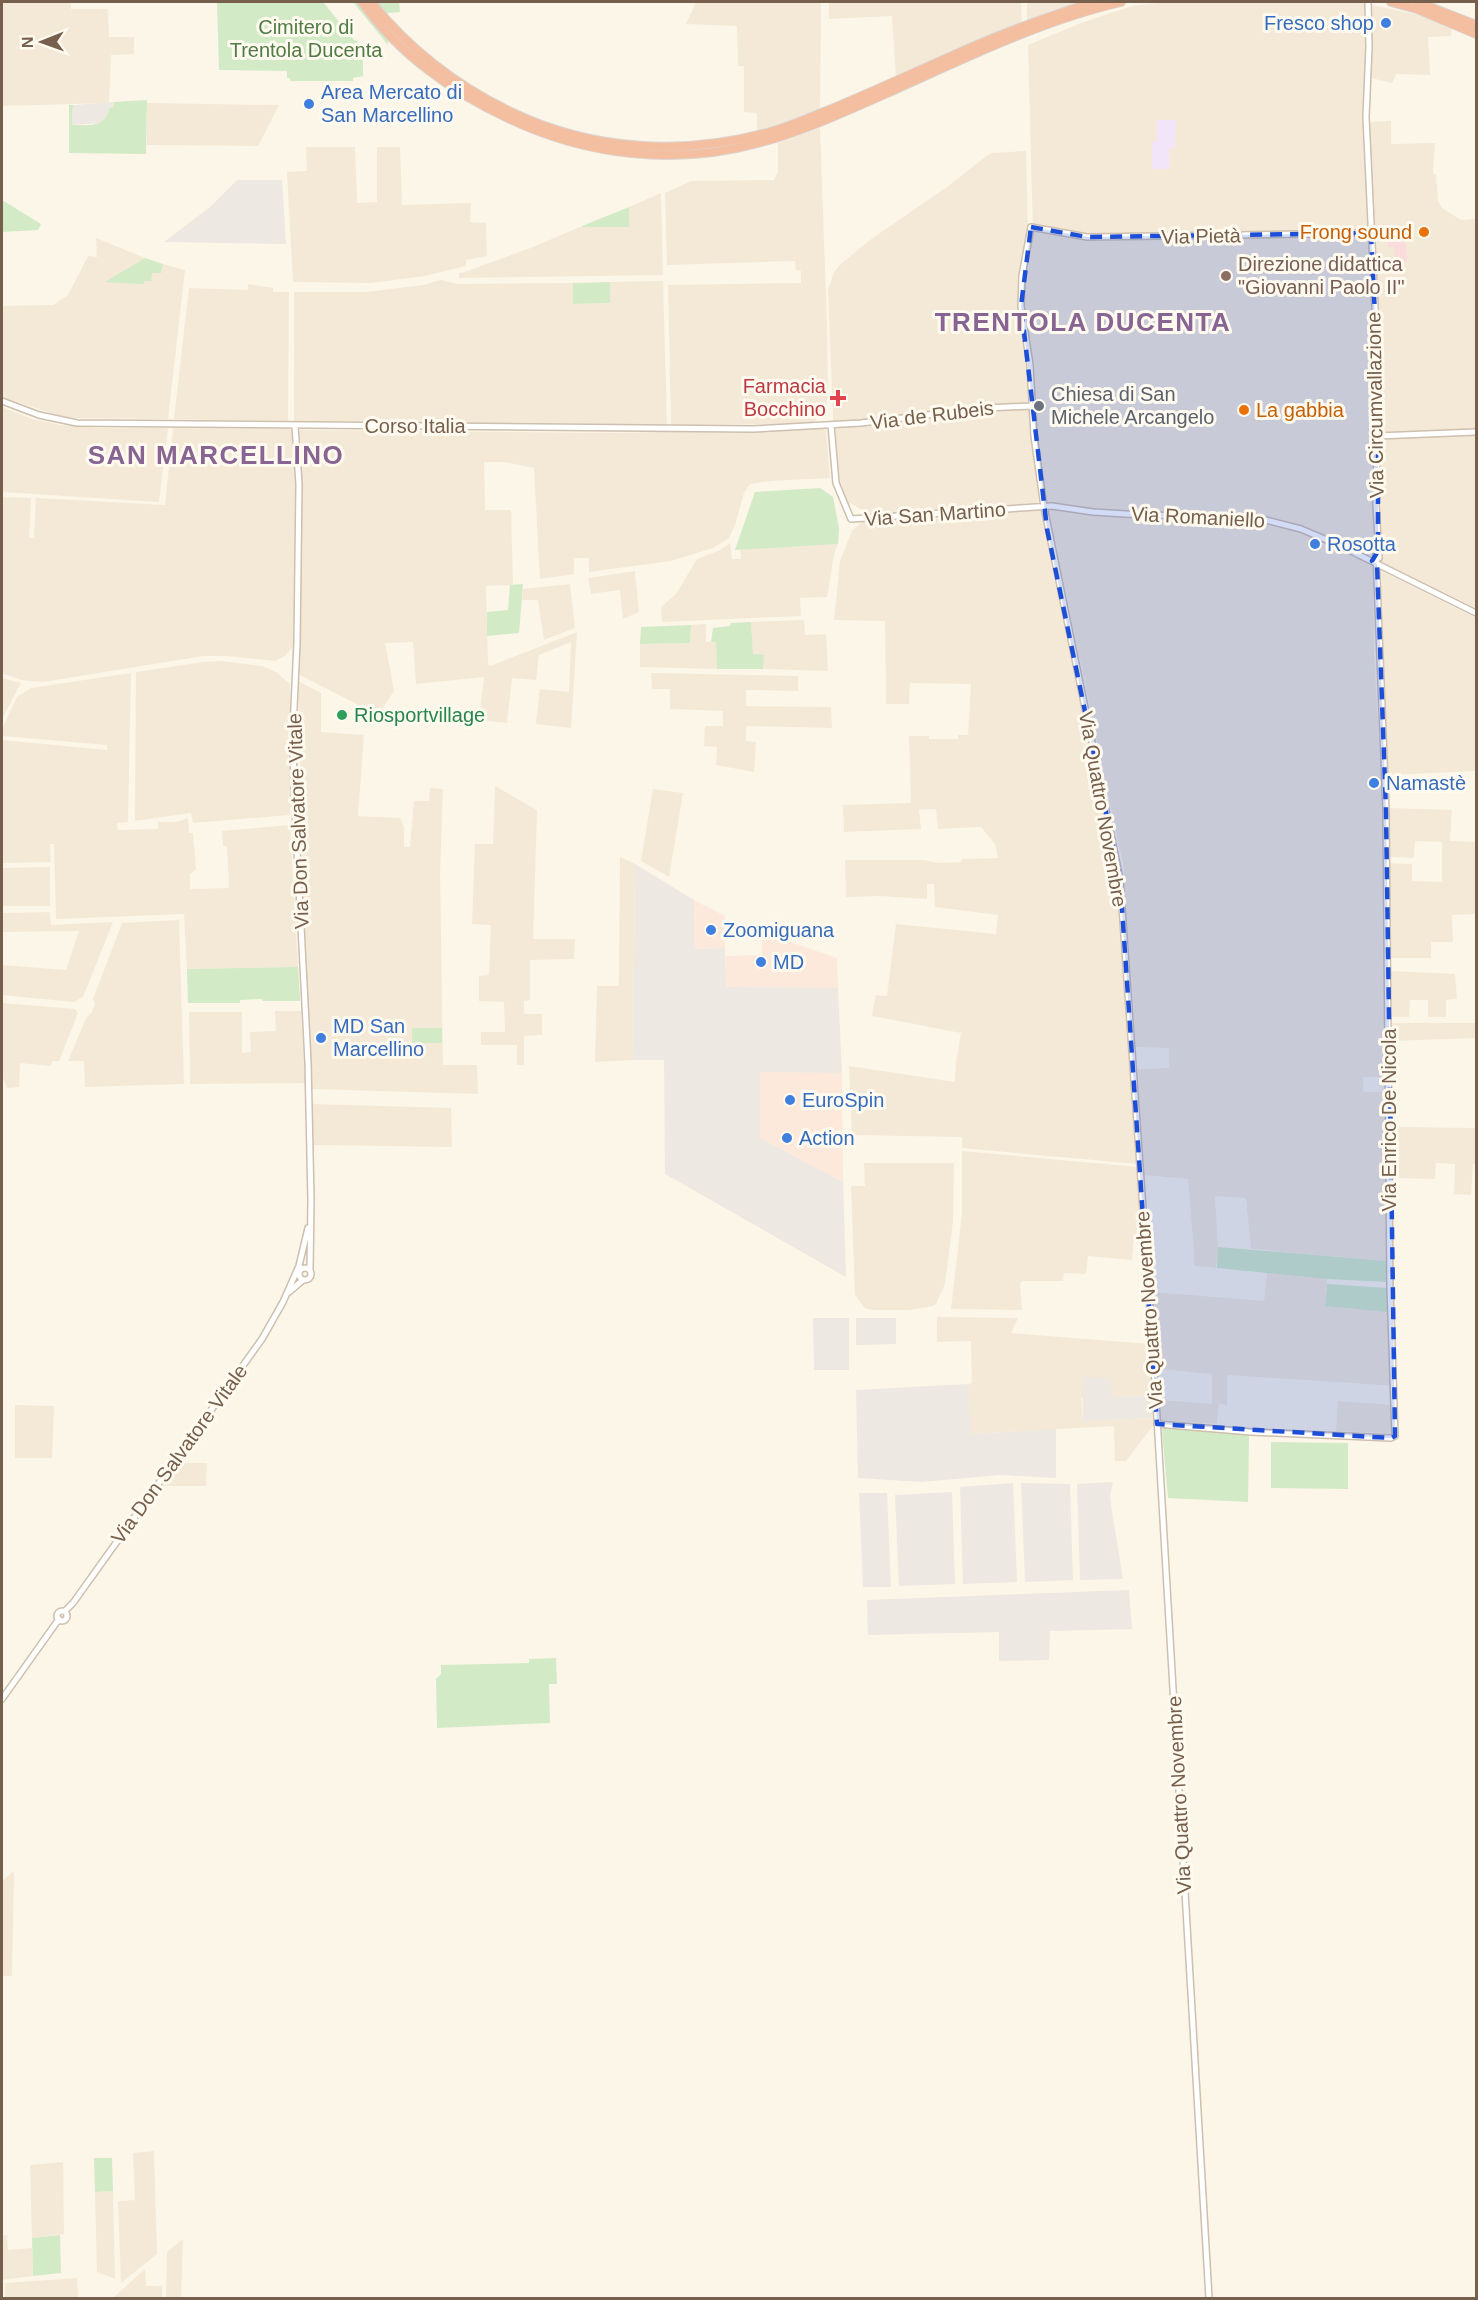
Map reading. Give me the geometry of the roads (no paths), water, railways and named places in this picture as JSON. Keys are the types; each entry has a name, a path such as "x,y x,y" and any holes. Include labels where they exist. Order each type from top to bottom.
{"highway":[{"path":"362,2 388,33 411,55 459,92 490,110 556,138 590,147 627,153 662,154 693,154 725,150 756,144 787,134 848,110 989,48 1074,16 1121,2"},
{"path":"371,2 424,57 470,91 500,107 539,124 589,140 657,148 712,145 772,132 894,83 1005,33 1095,2"},
{"path":"1391,2 1417,9 1476,34"},
{"path":"1417,2 1476,25"}],"street":[{"name":"Via Circumvallazione","path":"1368,2 1366,117 1378,370 1377,552 1379,565"},
{"name":"Via Pietà","path":"1031,227 1087,237 1371,233"},
{"name":"Via Quattro Novembre","path":"1031,227 1022,276 1021,306 1030,365 1032,406 1044,507 1120,879 1156,1424 1209,2298"},
{"name":"Corso Italia","path":"2,401 48,418 77,423 753,429 831,425"},
{"name":"Via de Rubeis","path":"831,425 985,408 1032,406"},
{"name":"Via San Martino","path":"831,425 836,483 851,519 980,509 1044,507"},
{"name":"Via Don Salvatore Vitale","path":"288,1293 303,1280 310,1278 308,1062 293,729 297,643 299,484 295,426"},
{"path":"1377,436 1476,432"},
{"name":"Via Romaniello","path":"1044,507 1064,506 1093,512 1142,515 1254,517 1301,529 1476,613"},
{"path":"1371,561 1377,552"},
{"name":"Via Enrico De Nicola","path":"1156,1424 1251,1432 1391,1438 1395,1436 1390,1286 1386,810 1378,644 1379,565"},
{"name":"Via Don Salvatore Vitale","path":"2,1699 59,1619 57,1616 59,1612 65,1611 74,1603 262,1339 298,1271 310,1217"},
{"path":"303,1280 298,1271 305,1268 310,1270"}],"place":[{"name":"Fresco shop","path":"1386,23"},
{"name":"Area Mercato di San Marcellino","path":"309,104"},
{"name":"Frong sound","path":"1424,232"},
{"name":"Direzione didattica \"Giovanni Paolo II\"","path":"1226,276"},
{"name":"Farmacia Bocchino","path":"838,398"},
{"name":"Chiesa di San Michele Arcangelo","path":"1039,406"},
{"name":"La gabbia","path":"1244,410"},
{"name":"Rosotta","path":"1315,544"},
{"name":"Riosportvillage","path":"342,715"},
{"name":"Namastè","path":"1374,783"},
{"name":"Zoomiguana","path":"711,930"},
{"name":"MD","path":"761,962"},
{"name":"MD San Marcellino","path":"321,1038"},
{"name":"EuroSpin","path":"790,1100"},
{"name":"Action","path":"787,1138"}],"district":[{"name":"TRENTOLA DUCENTA","path":"1083,322"},
{"name":"SAN MARCELLINO","path":"216,455"}],"park label":[{"name":"Cimitero di Trentola Ducenta","path":"306,38"}]}
